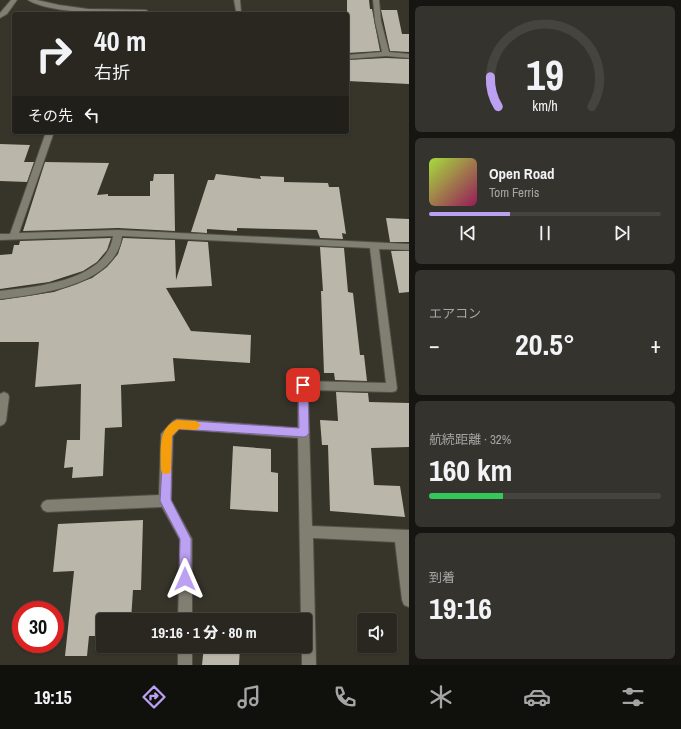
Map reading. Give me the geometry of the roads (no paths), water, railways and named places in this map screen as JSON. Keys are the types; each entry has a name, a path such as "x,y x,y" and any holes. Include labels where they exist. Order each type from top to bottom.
{"street":[{"path":"0,16 5,13 14,0"},
{"path":"31,0 43,4 77,9 146,12"},
{"path":"237,0 239,11"},
{"path":"376,0 378,21 386,54"},
{"path":"349,57 386,54 409,56"},
{"path":"14,236 49,134"},
{"path":"0,295 61,285 90,273 105,262 115,250 118,233"},
{"path":"0,237 118,233 227,237 409,247"},
{"path":"309,665 303,385 392,388 374,246"},
{"path":"0,421 4,396"},
{"path":"185,613 186,539 165,501 167,434 177,424 304,433"},
{"path":"47,506 165,501"},
{"path":"305,532 405,536 409,600"},
{"path":"185,653 185,665"}]}
